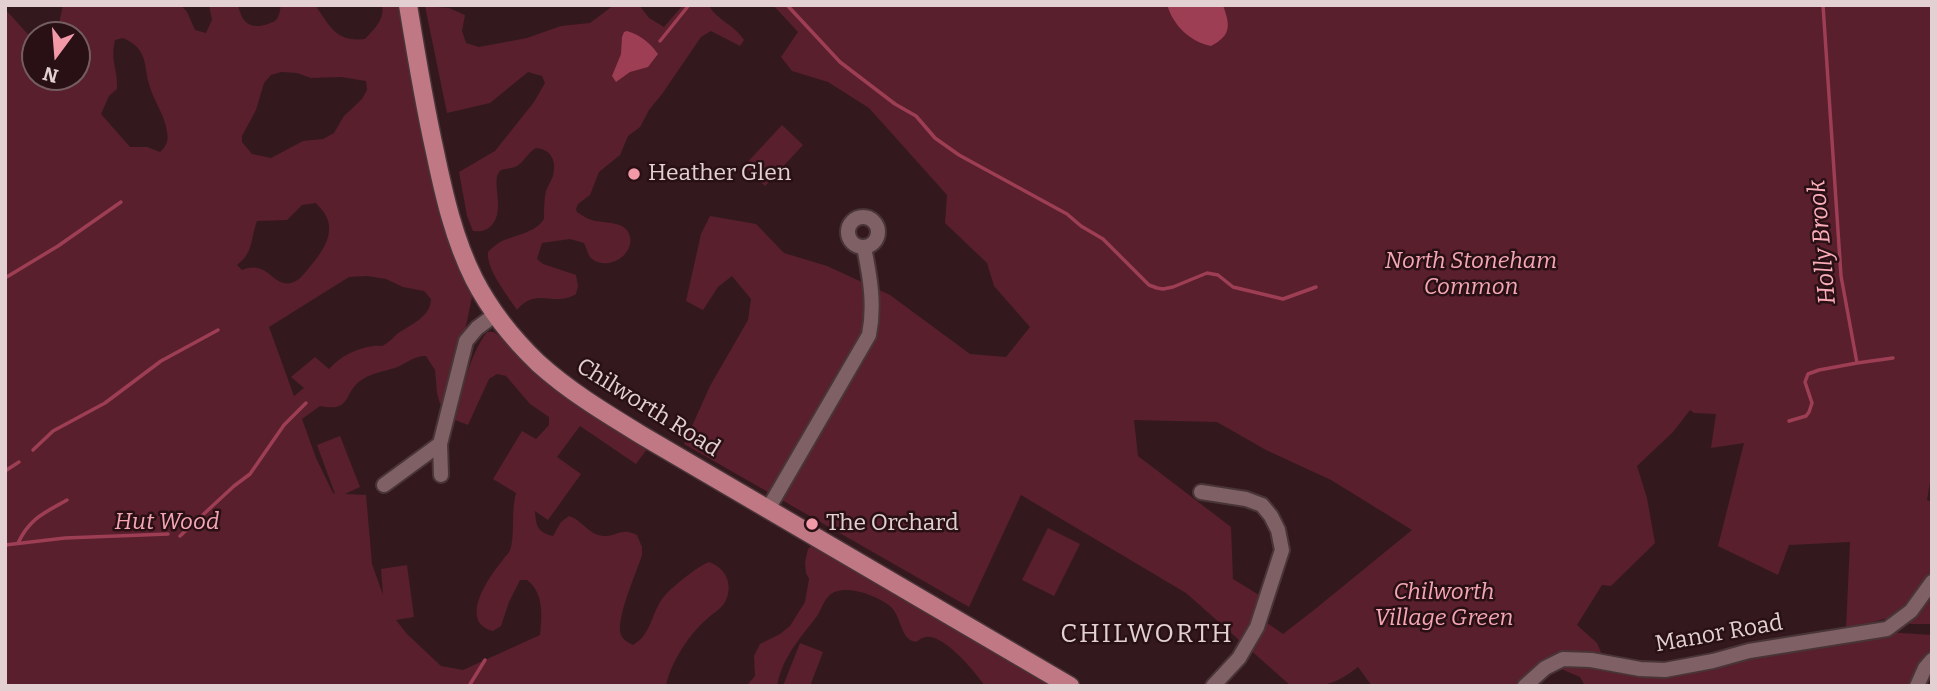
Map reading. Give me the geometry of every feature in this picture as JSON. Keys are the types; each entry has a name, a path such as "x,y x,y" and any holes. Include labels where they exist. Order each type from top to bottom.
{"main road":[{"name":"Chilworth Road","path":"408,5 431,135 449,213 474,278 496,314 538,363 579,395 643,436 1070,686"}],"street":[{"path":"768,509 869,335 873,314 864,247"},
{"path":"442,475 440,444 466,341 477,328 496,314"},
{"path":"384,485 440,444"},
{"path":"1201,492 1246,499 1262,505 1278,530 1282,550 1257,627 1239,658 1213,686"},
{"name":"Manor Road","path":"1525,686 1545,668 1563,659 1665,670 1749,651 1887,629 1911,611 1932,582"},
{"path":"1917,686 1932,660"}],"green space":[{"name":"Hut Wood","path":"63,5 181,5 195,30 206,33 212,20 209,5 238,5 245,21 256,26 275,21 281,5 315,5 340,35 365,39 380,20 382,5 402,5 438,194 440,218 450,233 471,287 472,297 446,401 440,404 435,370 426,356 370,375 352,389 343,404 320,406 302,419 316,458 335,494 317,445 340,436 360,487 345,494 366,495 372,564 383,595 381,569 407,565 414,617 396,620 441,666 463,670 540,635 539,598 533,585 527,580 520,580 501,626 493,631 483,626 478,619 479,599 510,551 512,541 516,493 493,479 522,431 536,439 549,425 549,417 530,404 506,376 497,374 489,379 468,425 455,420 475,352 487,332 494,332 650,445 636,464 580,426 557,457 581,474 548,520 535,511 538,528 553,536 561,522 569,516 599,535 627,532 637,535 642,555 621,618 623,638 633,645 639,641 666,595 704,564 709,562 720,568 727,578 729,589 725,602 688,639 672,667 666,686 5,686 5,9 21,27 21,91 91,91 91,21 60,21","holes":["123,38 137,47 142,55 151,90 164,120 168,138 160,152 147,147 130,147 101,114 109,96 117,89 113,54 115,40","281,72 297,73 311,78 341,77 366,81 367,90 362,99 344,116 334,133 323,139 303,141 271,158 252,154 242,142 242,136 256,110 264,83 271,75","316,203 329,223 328,237 322,251 303,276 294,282 285,283 264,270 242,270 237,265 249,250 257,221 287,220 302,205","367,276 424,291 431,299 428,311 383,346 354,351 329,369 315,357 291,377 304,388 294,396 269,327 349,277"]},
{"path":"614,5 639,5 649,18 664,27 683,5 709,5 716,15 744,40 740,46 711,31 701,37 640,127 628,136 620,155 599,172 590,195 578,204 577,212 586,218 620,225 628,232 630,244 623,256 611,263 597,262 591,258 584,243 570,239 542,243 537,259 543,264 576,275 576,294 560,299 531,299 517,310 490,266 488,252 502,241 536,228 544,219 545,194 554,171 552,157 546,151 536,148 518,165 500,171 496,181 496,218 490,227 481,231 473,231 467,216 459,172 495,151 534,102 545,83 542,76 528,72 490,103 447,113 425,6 449,8 465,15 462,31 466,43 479,47 527,38 561,26 590,23"},
{"name":"North Stoneham Common","path":"773,5 1929,5 1932,8 1932,471 1927,500 1932,502 1932,624 1910,624 1908,602 1888,618 1846,629 1850,542 1789,545 1778,575 1718,546 1744,443 1711,448 1716,414 1694,413 1690,410 1673,432 1637,466 1647,498 1655,543 1611,586 1602,585 1577,625 1597,643 1603,657 1544,661 1517,686 1372,686 1358,667 1327,684 1291,686 1186,593 1021,495 969,607 684,444 710,386 748,320 751,299 732,276 718,287 703,310 686,301 701,234 710,216 756,224 784,253 827,266 890,295 970,354 1006,357 1030,327 994,286 987,263 945,223 947,195 869,108 828,82 792,71 781,57 798,32","holes":["1134,420 1217,422 1266,450 1331,480 1412,530 1283,634 1257,616 1259,595 1233,579 1231,527 1138,456"]},
{"path":"782,125 803,145 765,186 744,166"},
{"path":"1048,528 1080,544 1054,596 1022,580"},
{"path":"813,544 1048,683 1046,686 985,686 958,655 941,641 926,637 916,642 907,637 895,612 886,603 860,592 842,590 834,592 826,599 817,616 792,649 777,686 744,686 755,676 754,656 760,644 790,626 805,602 809,579 805,562 808,549"},
{"path":"1885,632 1932,635 1932,649 1908,686 1585,686 1580,677 1559,668 1580,665 1621,671"},
{"path":"800,643 823,652 810,686 783,686"}],"shaded area":[{"path":"1167,5 1223,5 1228,29 1218,42 1211,46 1203,44 1178,26"},
{"path":"627,31 645,40 658,54 648,67 630,72 616,82 612,76 621,54 622,37"}],"waterway":[{"path":"660,41 689,5"},
{"path":"787,5 840,62 895,104 916,116 935,138 959,155 1067,214 1103,239 1149,285 1163,289 1173,287 1207,273 1218,275 1233,287 1283,299 1316,287"},
{"name":"Holly Brook","path":"1789,421 1806,416 1809,412 1812,403 1805,382 1808,374 1857,363 1841,276 1823,5"},
{"path":"5,278 58,246 121,202"},
{"path":"33,450 53,431 105,403 161,361 218,330"},
{"path":"1857,363 1893,358"},
{"path":"180,536 250,474 284,425 306,403"},
{"path":"5,471 19,462"},
{"path":"18,543 33,522 67,500"},
{"path":"5,545 65,538 168,534"},
{"path":"469,686 485,660"}],"place":[{"name":"Heather Glen","path":"634,174"},
{"name":"The Orchard","path":"812,524"}],"district":[{"name":"CHILWORTH","path":"1147,635"}],"park label":[{"name":"Chilworth Village Green","path":"1444,606"}]}
